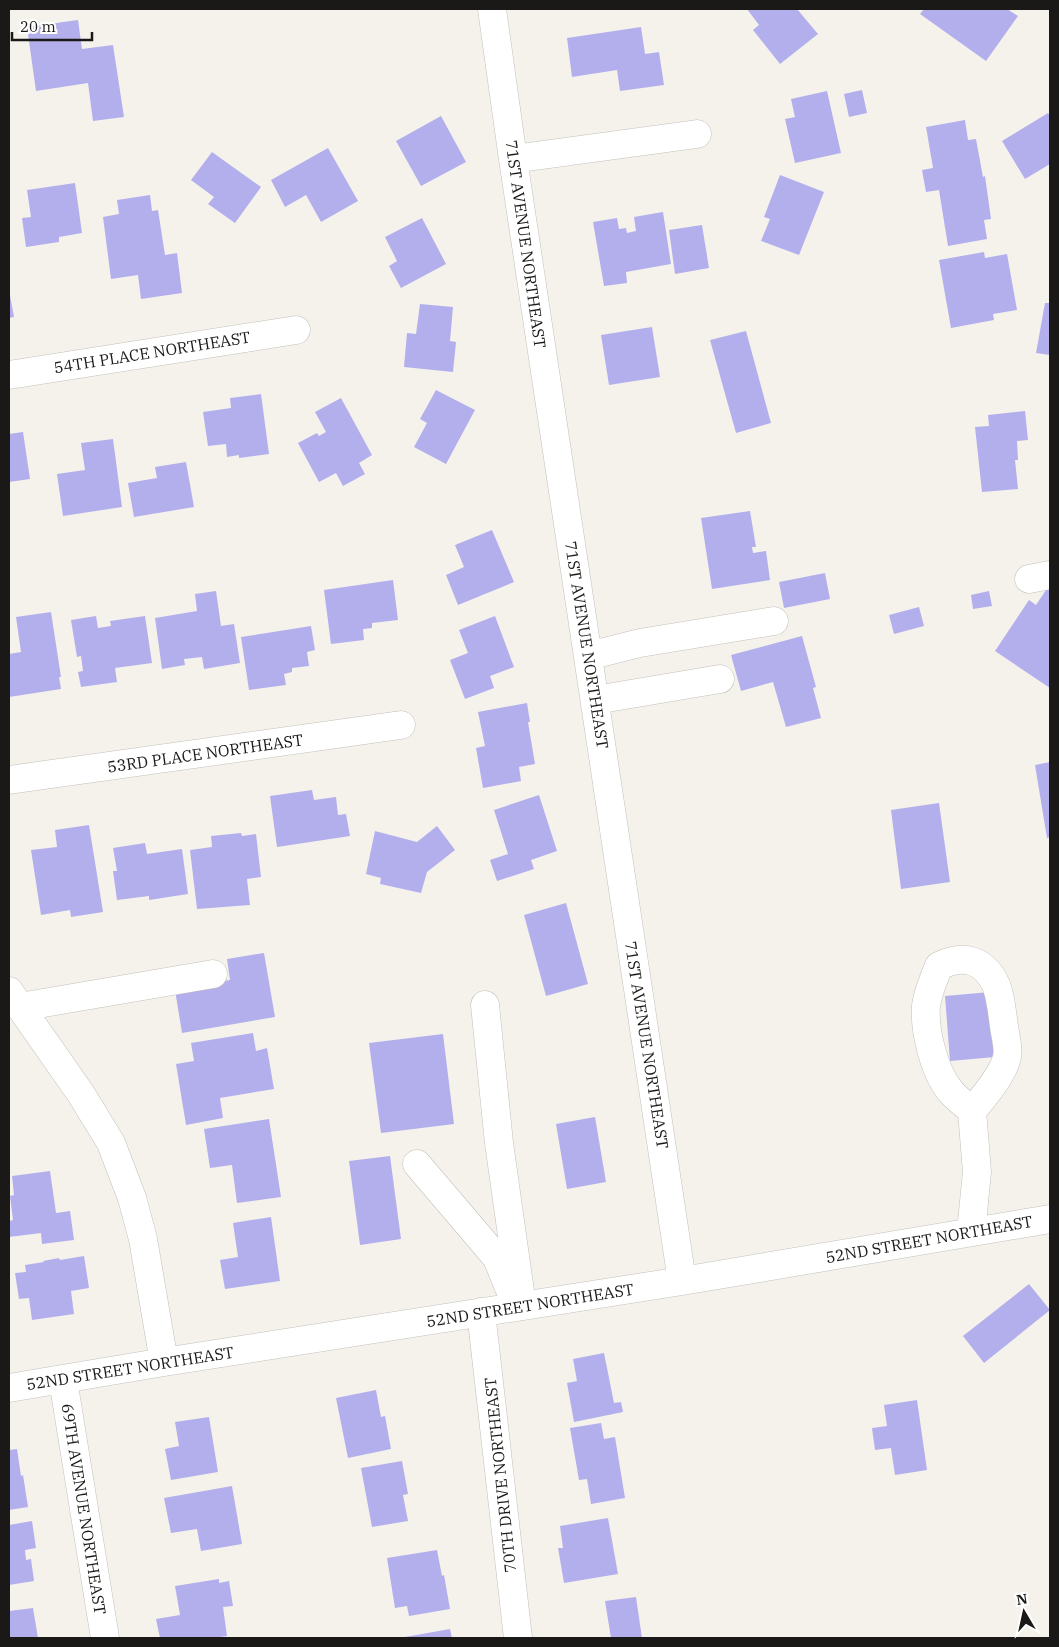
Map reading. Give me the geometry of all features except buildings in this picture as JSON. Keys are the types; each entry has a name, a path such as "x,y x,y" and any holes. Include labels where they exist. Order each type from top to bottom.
{"street":[{"name":"71ST AVENUE NORTHEAST","path":"492,9 682,1281"},
{"path":"513,159 697,134"},
{"name":"54TH PLACE NORTHEAST","path":"9,375 296,330"},
{"path":"588,656 640,643 774,621"},
{"path":"595,700 720,679"},
{"name":"53RD PLACE NORTHEAST","path":"9,780 401,725"},
{"path":"971,1232 977,1172 972,1111 995,1081 1008,1056 996,985 984,968 970,960 952,960 940,966 926,1006 929,1040 938,1071 951,1092 972,1111"},
{"path":"164,1362 143,1240 132,1198 112,1143 81,1094 14,999 214,974"},
{"path":"484,1005 519,1306"},
{"path":"417,1164 497,1258 519,1306"},
{"name":"52ND STREET NORTHEAST","path":"9,1388 682,1281 1050,1219"},
{"name":"70TH DRIVE NORTHEAST","path":"481,1312 518,1638"},
{"name":"69TH AVENUE NORTHEAST","path":"63,1380 105,1638"}]}
